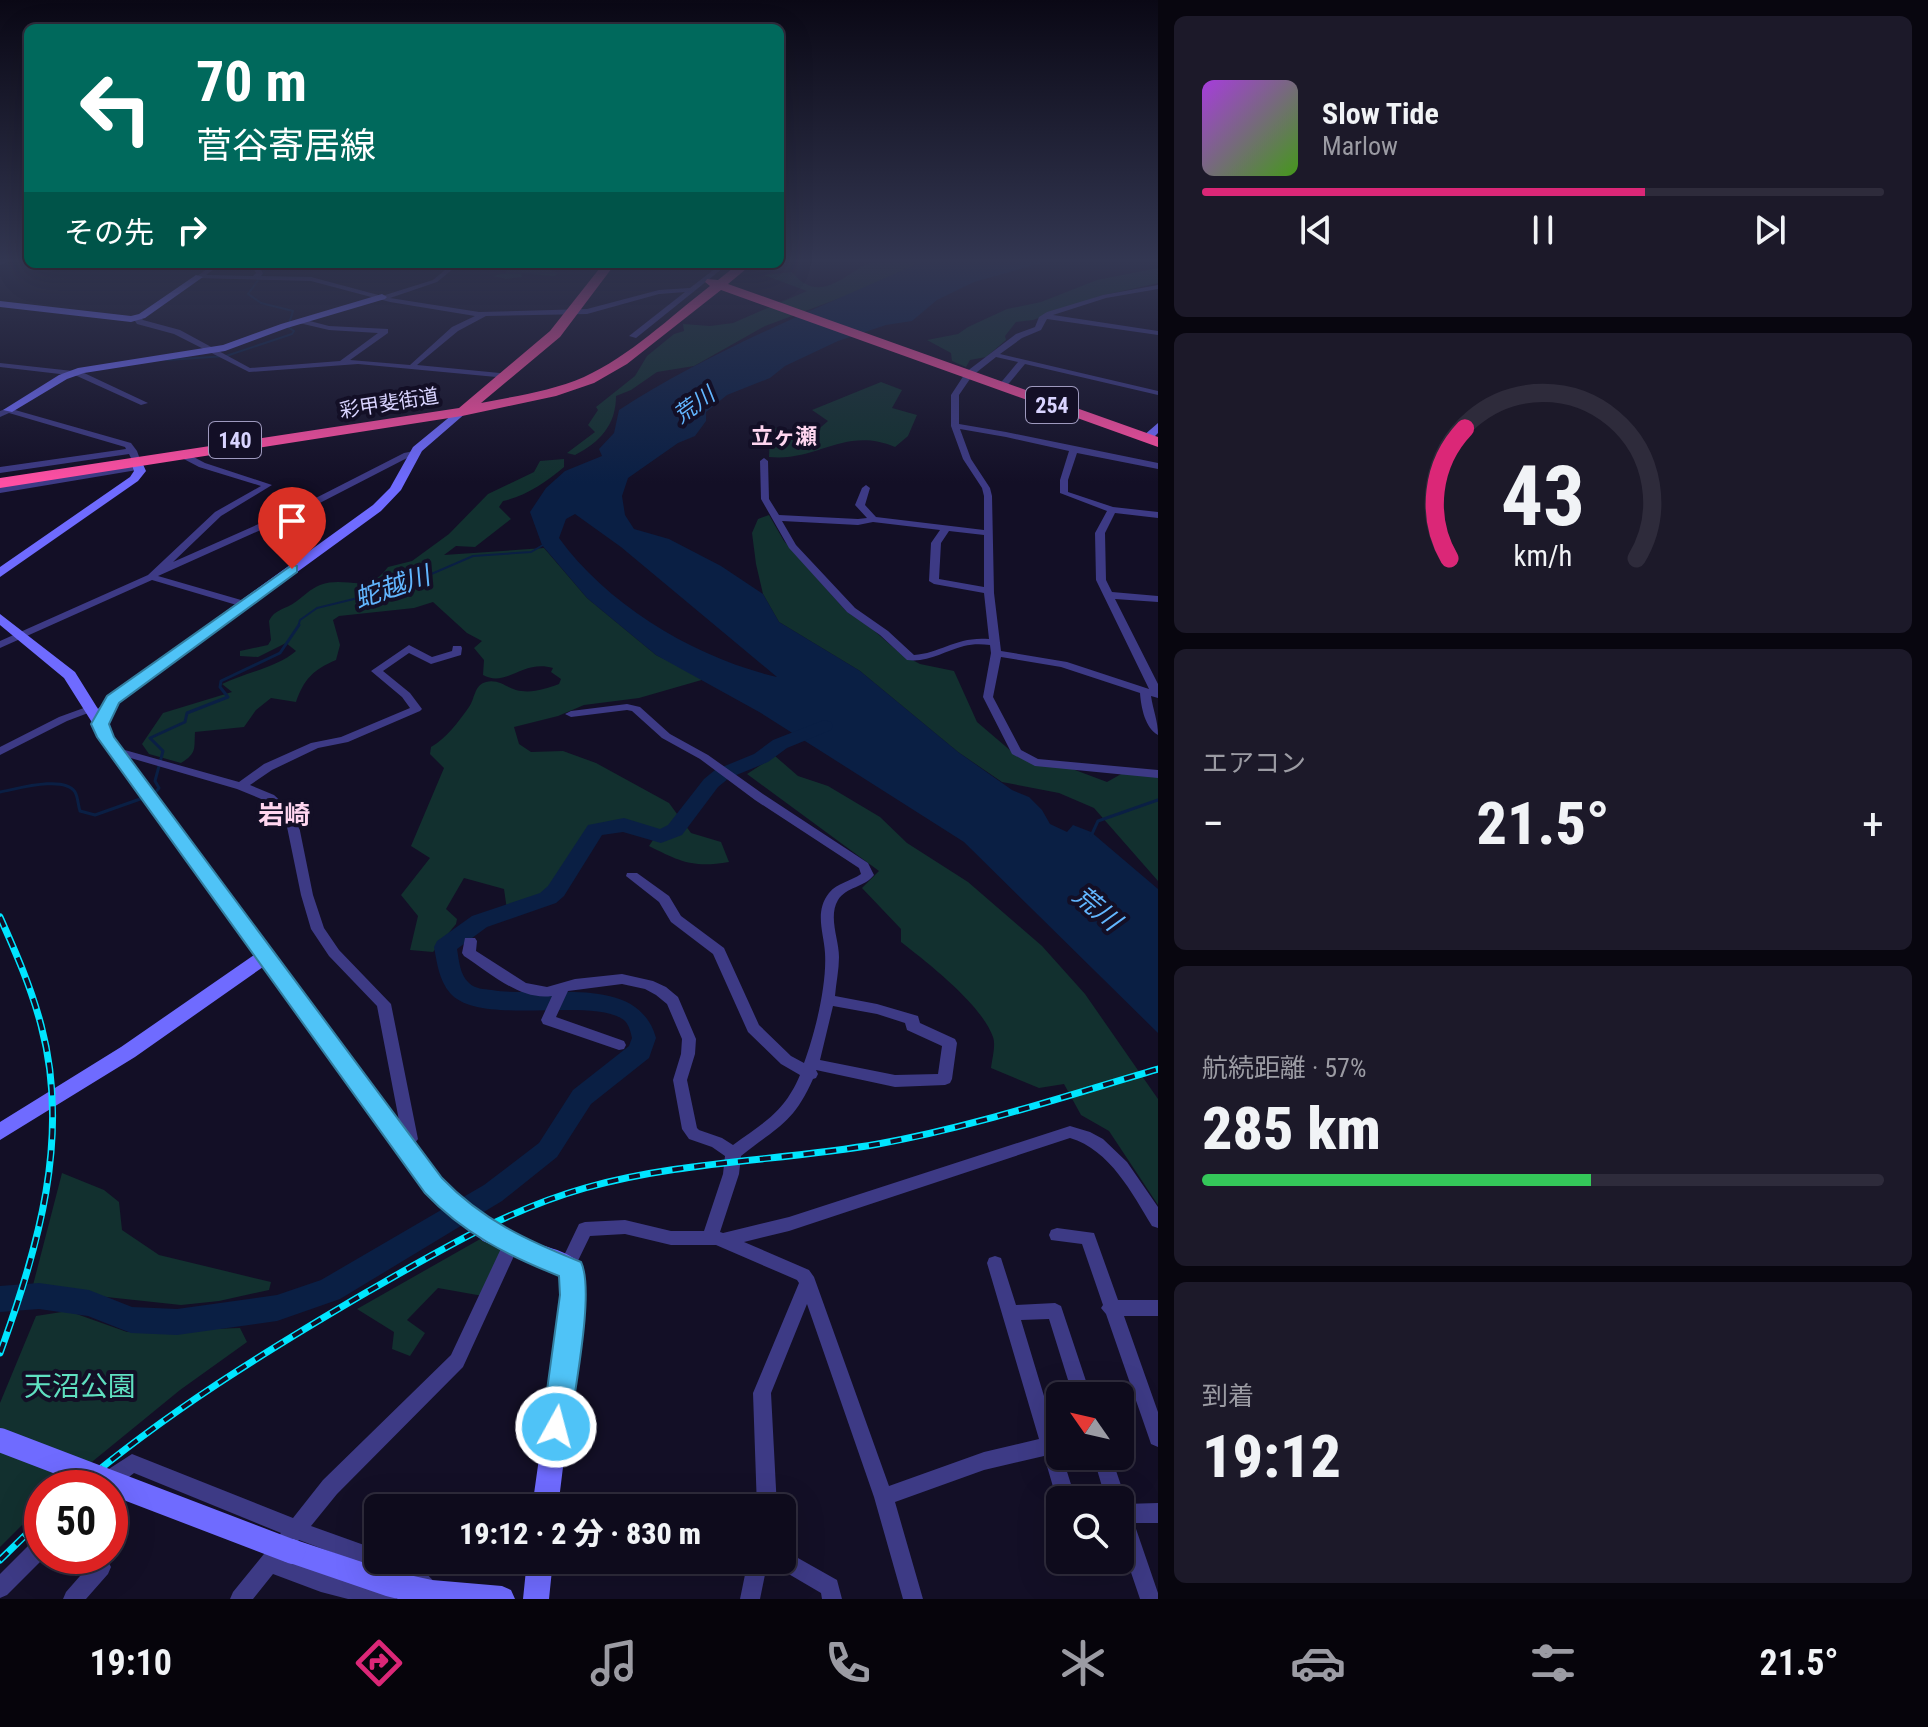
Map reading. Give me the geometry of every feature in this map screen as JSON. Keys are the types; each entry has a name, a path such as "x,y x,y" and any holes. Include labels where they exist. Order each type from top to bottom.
{"highway":[{"name":"140","path":"466,408 555,334"},
{"name":"彩甲斐街道","path":"0,483 466,408 568,385 613,367 652,334"},
{"name":"254","path":"860,334 1152,440"},
{"name":"彩甲斐街道","path":"0,472 183,455 367,423"}],"street":[{"path":"180,334 249,370 342,363 413,365 452,373 507,376"},
{"path":"4,412 74,373 93,367 209,351 267,334"},
{"path":"342,363 381,334"},
{"path":"413,365 450,334"},
{"path":"636,334 633,336 647,338"},
{"path":"1025,334 969,374 955,395 955,426 967,459 986,488 994,647 988,697 1016,752 1035,762 1158,774"},
{"path":"996,355 1158,393"},
{"path":"1002,386 1023,361"},
{"path":"0,365 74,373 144,403"},
{"path":"0,752 63,719 96,716 113,700 377,508 395,490 425,440 466,408"},
{"path":"0,573 134,479 140,471 128,445 4,412"},
{"path":"955,426 1007,432 1074,450 1158,466"},
{"path":"1152,440 1158,426"},
{"path":"1074,450 1064,480 1064,493 1112,510 1158,515"},
{"path":"0,645 414,454"},
{"path":"154,574 218,514 268,485 202,465 183,455"},
{"path":"0,490 136,459"},
{"path":"764,461 765,499 792,546 851,610 884,633 911,658 920,659 958,642 994,647 1063,664 1154,694"},
{"path":"866,488 860,505 873,519"},
{"path":"1112,510 1100,533 1101,580 1154,694 1147,709 1158,732"},
{"path":"775,518 858,522 873,519 989,533"},
{"path":"946,528 936,543 934,581 989,591"},
{"path":"154,574 244,604"},
{"path":"1108,595 1158,599"},
{"path":"0,618 24,634 70,675 114,750 433,1186 464,1215 511,1245 567,1266 574,1276 547,1494"},
{"path":"241,786 268,767 315,745 344,740 416,709 406,695 376,671 403,649 409,648 431,661 457,653 457,648"},
{"path":"571,714 627,707 636,709 666,736 726,772 864,866 868,875 836,893 831,902 825,922 832,956 812,1069 789,1110 733,1153 717,1239"},
{"path":"114,750 241,786 270,798 292,821 307,895 318,929 334,953 384,1004 410,1139 401,1142"},
{"path":"632,876 664,899 676,919 719,951 753,1028 786,1060 812,1069 895,1081 945,1079 950,1043 912,1026 913,1020 826,999"},
{"path":"470,941 469,953 522,987 547,992 558,998"},
{"path":"0,1132 128,1052 265,956"},
{"path":"619,1045 548,1020 558,998 575,984 622,979 648,985 673,1001 689,1039 680,1080 690,1129 694,1135 717,1142 733,1153"},
{"path":"567,1266 580,1235 589,1227 625,1227 671,1238 717,1239 789,1224 1070,1132 1085,1134 1100,1144 1158,1221"},
{"path":"1057,1235 1088,1238 1158,1438"},
{"path":"717,1239 803,1275 808,1282 884,1497 913,1599"},
{"path":"240,1599 285,1548 330,1487 457,1361 511,1245"},
{"path":"995,1263 1046,1436"},
{"path":"766,1494 762,1393 808,1282"},
{"path":"1110,1308 1158,1308"},
{"path":"1009,1313 1055,1311 1078,1382"},
{"path":"0,1440 285,1548 423,1596 502,1599"},
{"path":"884,1497 984,1461 1046,1447"},
{"path":"123,1470 132,1463 219,1496 285,1548 321,1582 386,1599"},
{"path":"1134,1513 1158,1513"},
{"path":"285,1548 364,1558"},
{"path":"1134,1553 1150,1599"},
{"path":"0,1588 24,1564"},
{"path":"796,1567 830,1587 832,1599"},
{"path":"73,1599 95,1574"},
{"path":"409,1574 423,1596"},
{"path":"536,1599 539,1574"},
{"path":"750,1599 755,1574"}],"green space":[{"path":"674,334 751,334 694,366 657,372 616,396 613,416 605,432 575,455 567,453 595,432 588,425 598,410 596,407 635,376 647,356"},
{"path":"958,334 1007,334 1006,340 986,357 970,360 966,367 952,361 951,353 927,340"},
{"path":"881,382 902,390 892,408 917,415 908,436 895,447 861,440 802,455 769,457 770,432 774,428 797,431 795,436 807,439 828,421 812,410"},
{"path":"564,459 564,467 543,483 520,496 503,501 499,507 511,519 475,547 456,546 444,555 544,548 587,598 656,655 705,679 639,698 584,705 558,716 514,727 519,744 531,752 563,751 596,763 669,803 691,833 721,842 729,862 696,864 679,860 649,846 655,837 642,829 617,823 595,827 577,845 548,895 507,910 504,889 464,878 446,909 457,919 456,924 433,952 410,950 418,916 401,895 430,858 411,846 444,768 430,754 431,747 457,724 482,684 494,682 516,690 538,690 559,684 561,679 551,672 553,668 533,667 499,678 483,675 484,660 474,648 482,641 467,633 433,602 414,608 339,616 333,620 340,645 336,660 310,676 296,702 271,698 256,710 244,727 195,732 194,750 181,763 149,754 142,744 163,713 232,692 222,684 271,666 296,651 286,643 258,657 240,656 240,651 268,645 271,640 269,621 277,612 320,585 365,583 380,576 388,567 412,561 449,534 488,494 534,472 540,461"},
{"path":"769,515 784,541 846,611 901,654 920,664 954,671 977,722 1018,757 1067,767 1107,782 1123,773 1158,776 1158,881 1094,808 1059,793 1002,782 958,752 860,671 779,622 763,594 752,533 758,519"},
{"path":"775,756 798,776 828,786 880,817 907,843 968,882 1042,946 1085,994 1158,1099 1158,1205 1109,1131 1081,1115 1064,1084 1039,1088 991,1068 994,1040 978,1012 953,985 901,942 901,929 862,888 879,871 747,774"},
{"path":"62,1173 104,1190 119,1202 122,1230 159,1255 271,1282 269,1290 219,1301 181,1305 32,1289"},
{"path":"482,1238 503,1249 483,1296 438,1288 407,1320 425,1333 410,1356 392,1349 394,1332 357,1309"},
{"name":"天沼公園","path":"68,1311 127,1332 240,1328 247,1342 180,1390 82,1470 24,1470 24,1523 0,1547 0,1403 36,1316"}],"water":[{"name":"荒川","path":"760,334 860,334 838,341 785,366 770,378 727,395 706,412 706,421 695,436 678,443 628,478 622,496 625,515 634,529 669,539 721,566 763,594 779,622 860,671 958,752 1012,790 1029,797 1050,824 1067,832 1073,825 1091,832 1158,889 1158,1033 964,842 761,713 656,655 587,598 542,545 530,512 546,488 565,471 602,456 599,449 614,433 619,410","holes":["575,514 621,547 777,677 685,643 628,607 602,586 559,538 566,519"]}],"waterway":[{"path":"167,360 226,356 292,334"},
{"name":"蛇越川","path":"298,626 300,620 317,608 399,588 473,556 531,552 543,545"},
{"name":"蛇越川","path":"154,794 159,788 155,781 163,751 150,738 185,722 187,713 228,697 220,687 221,681 280,653 298,626"},
{"path":"0,1299 39,1296 89,1303 131,1320 177,1322 277,1308 330,1290 493,1193 548,1150 582,1097 640,1051 644,1038 633,1015 609,1003 510,1002 469,995 459,988 450,972 445,947 480,922 548,898 556,891 595,830 624,825 661,836 675,830 711,783 722,774 761,758 780,744 824,726"},
{"name":"蛇越川","path":"0,792 40,784 61,784 75,792 80,811 95,815 143,798"},
{"path":"1091,836 1098,821 1158,800"}],"railway":[{"path":"0,917 41,1025 53,1108 46,1192 38,1233 0,1353"},
{"path":"99,1470 182,1408 329,1314 473,1233 556,1197 657,1172 841,1150 913,1137 1158,1069"},
{"path":"0,1560 24,1537"}],"district":[{"name":"立ヶ瀬","path":"784,436"},
{"name":"岩崎","path":"284,815"}],"route":[{"path":"292,569 113,700 106,707 100,724 105,737 168,826 433,1186 455,1209 487,1232 572,1270 573,1295 556,1427"}]}
